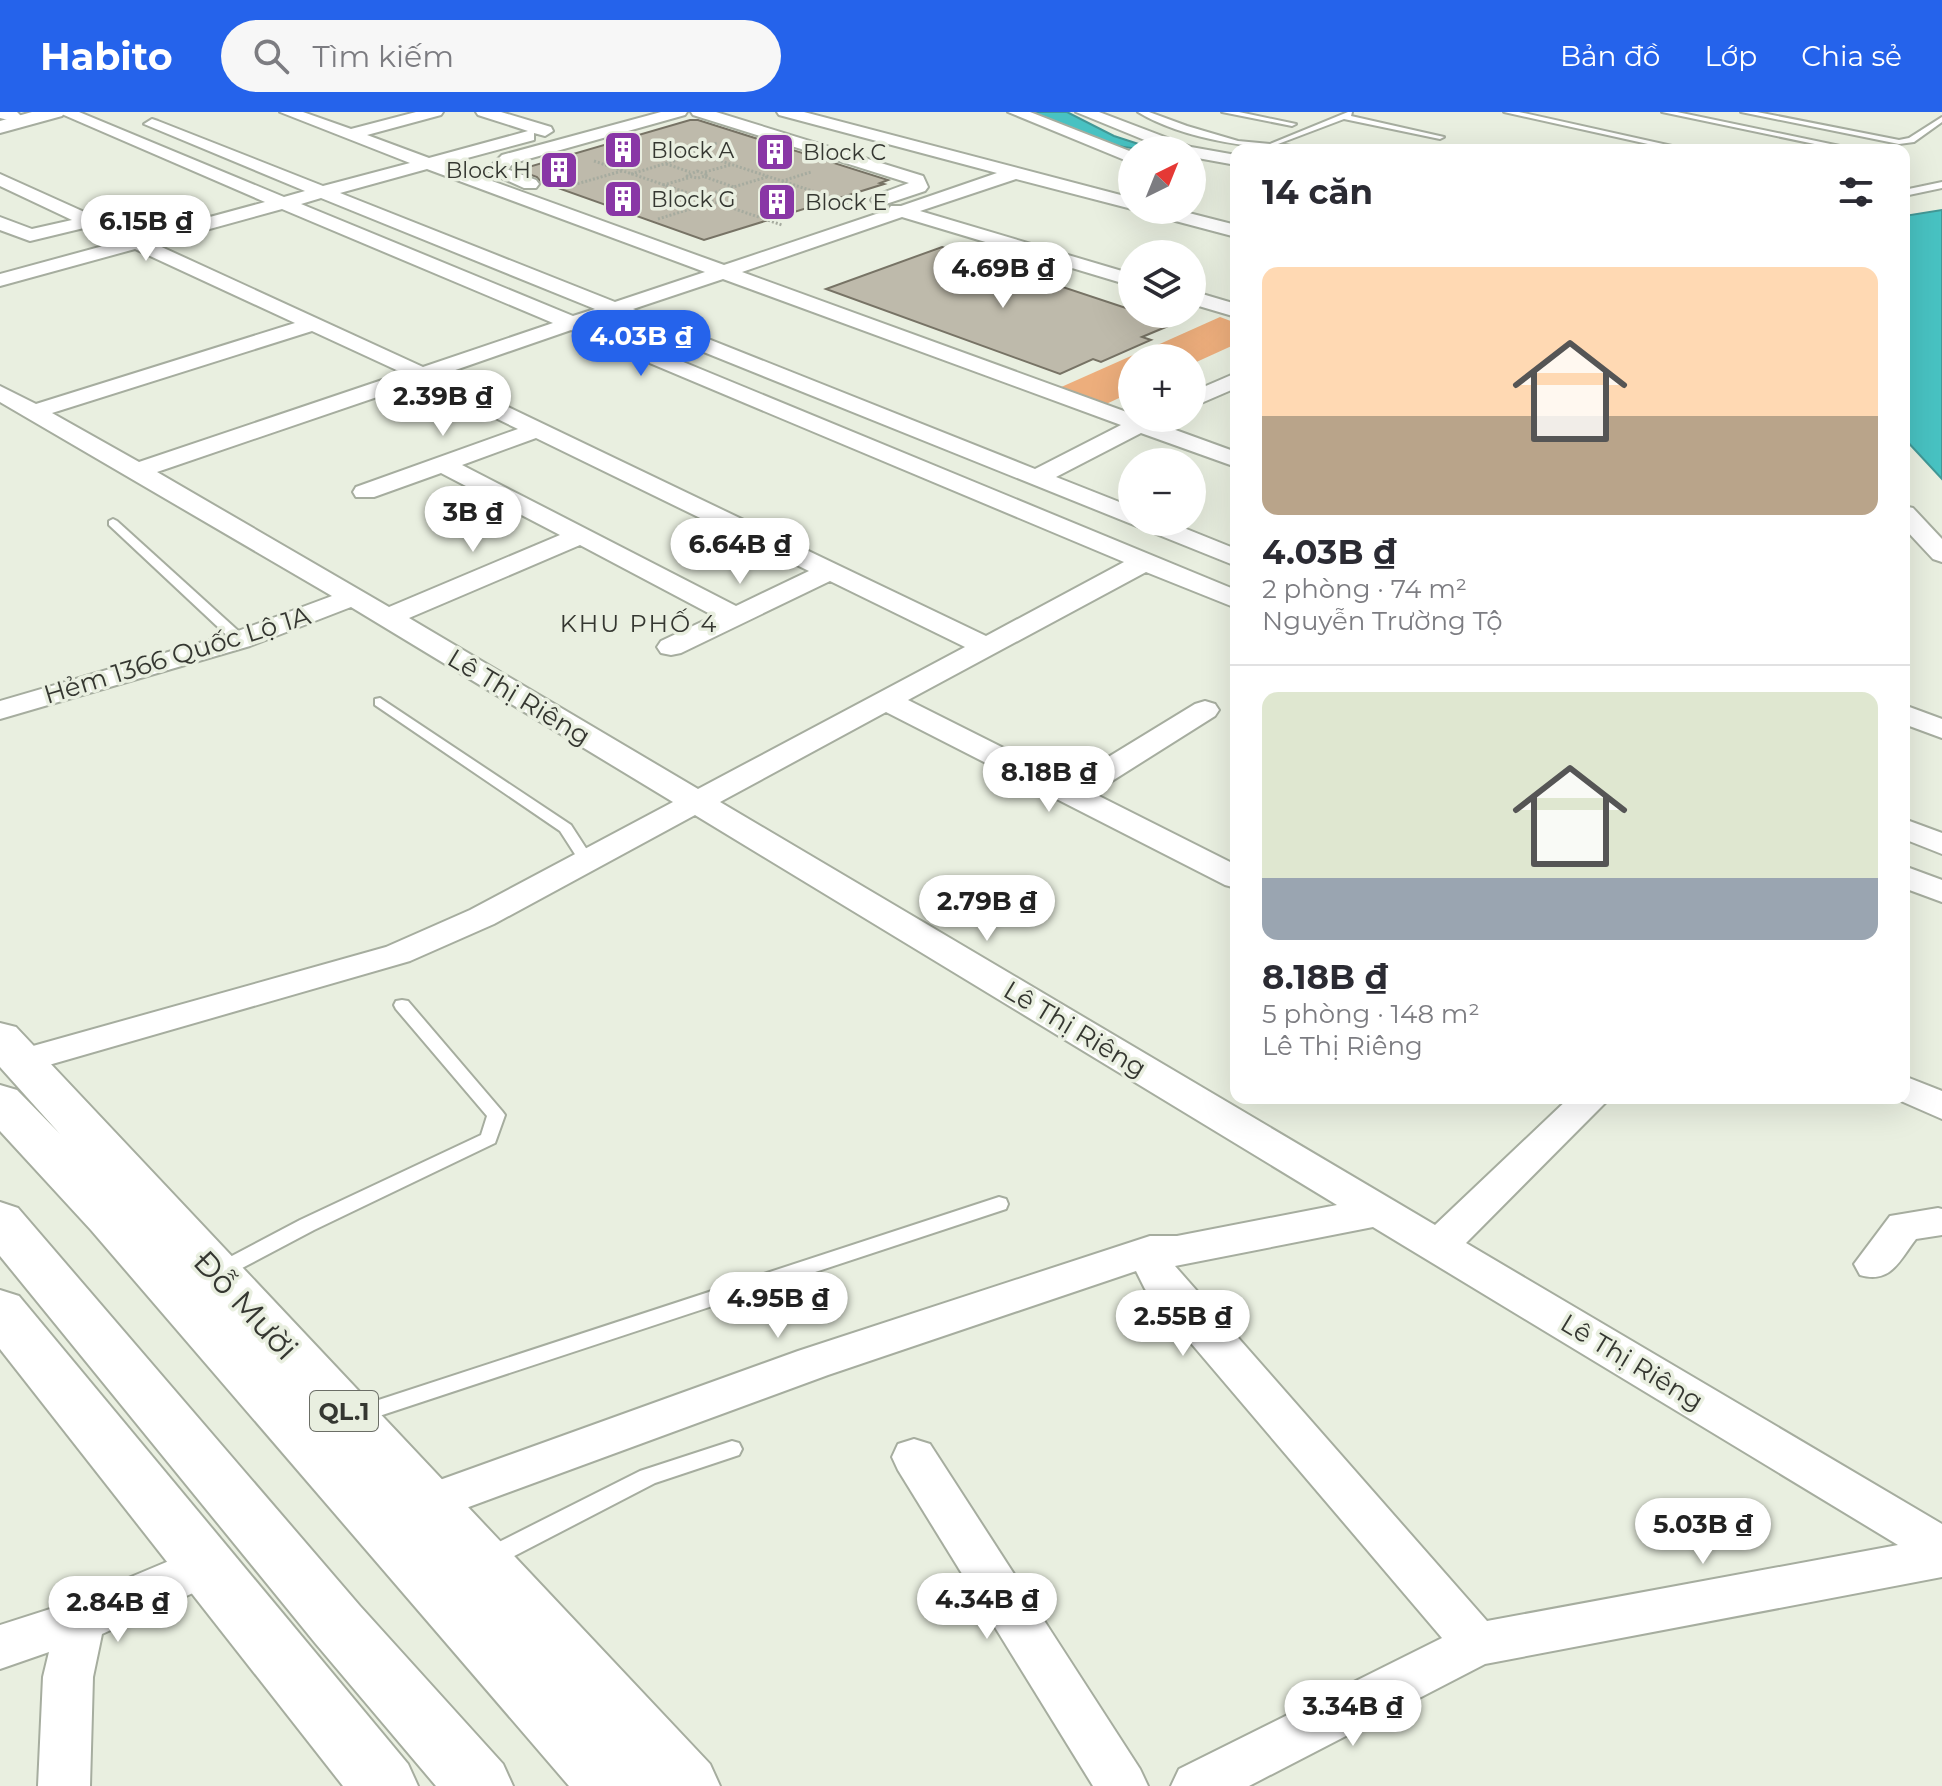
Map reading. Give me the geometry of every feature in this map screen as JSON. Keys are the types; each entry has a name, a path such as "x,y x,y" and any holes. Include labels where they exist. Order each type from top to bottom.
{"highway":[{"name":"Đỗ Mười","path":"7,1067 217,1273 686,1786"},
{"name":"Đỗ Mười","path":"7,1067 109,1217 612,1786"},
{"path":"0,1221 338,1625 479,1786"},
{"path":"0,1310 384,1786"},
{"path":"207,1565 338,1625"}],"street":[{"path":"8,118 55,112"},
{"path":"65,112 1230,598"},
{"path":"288,112 722,272 1118,411"},
{"path":"348,135 435,112"},
{"path":"484,112 549,139"},
{"path":"0,280 427,164 549,139 617,120 679,112"},
{"path":"699,112 917,180 919,187 792,229"},
{"path":"785,112 1118,200"},
{"path":"1016,112 1118,152"},
{"path":"1084,112 1148,136"},
{"path":"135,118 1118,510"},
{"path":"549,139 508,159 495,171 708,245"},
{"path":"1206,155 1230,159"},
{"path":"134,472 1012,174"},
{"path":"4,184 115,233"},
{"path":"866,204 901,211 1118,276"},
{"path":"0,223 30,235 90,221"},
{"path":"1206,223 1230,229"},
{"path":"138,243 422,374 987,647"},
{"path":"1206,301 1230,309"},
{"path":"33,412 314,324"},
{"path":"1206,394 1230,383"},
{"name":"Lê Thị Riêng","path":"0,393 353,597 1942,1548"},
{"path":"365,492 537,430"},
{"path":"1037,477 1125,432"},
{"path":"1171,432 1230,457"},
{"path":"442,464 735,616"},
{"path":"1910,519 1942,554"},
{"path":"386,618 580,536"},
{"path":"1182,536 1230,556"},
{"path":"7,1067 398,954 482,917 585,859 1144,562"},
{"path":"671,647 830,571"},
{"name":"Hẻm 1366 Quốc Lộ 1A","path":"0,710 240,640 353,597"},
{"path":"887,701 1230,875"},
{"path":"1070,794 1205,710"},
{"path":"1910,716 1942,729"},
{"path":"1910,831 1942,844"},
{"path":"1910,879 1942,892"},
{"path":"1910,1091 1942,1106"},
{"path":"1438,1246 1585,1104"},
{"path":"428,1503 813,1363 1150,1251 1177,1251 1380,1211"},
{"path":"1874,1264 1904,1226 1941,1217"},
{"path":"1150,1251 1159,1278 1477,1644"},
{"path":"914,1457 1122,1786"},
{"path":"1197,1786 1477,1644 1942,1557"},
{"path":"0,1647 80,1621 207,1565"},
{"path":"64,1786 68,1677 80,1621"}],"lane":[{"path":"1142,112 1249,144"},
{"path":"1155,117 1178,112"},
{"path":"1226,112 1292,124"},
{"path":"1266,144 1279,142 1353,112"},
{"path":"1508,112 1658,144"},
{"path":"1666,112 1825,144"},
{"path":"1745,112 1899,142 1911,140 1942,119"},
{"path":"1342,116 1440,137"},
{"path":"1910,192 1942,185"},
{"path":"113,523 240,640"},
{"path":"380,702 566,828 585,859"},
{"path":"217,1273 307,1225 489,1139 496,1115 402,1005"},
{"path":"350,1418 999,1204"},
{"path":"480,1562 648,1477 732,1449"}],"path":[{"path":"617,120 698,154 866,204"},
{"path":"549,139 631,174 792,229"},
{"path":"631,174 698,154"},
{"path":"665,164 690,175"},
{"path":"663,185 731,165"},
{"path":"551,192 623,171"},
{"path":"705,175 734,187"},
{"path":"700,197 768,177"},
{"path":"641,224 714,202"}],"shaded area":[{"path":"1220,317 1230,321 1230,347 1206,358 1206,344 1160,344 1195,328 1206,328 1206,323"},
{"path":"1118,362 1118,398 1104,405 1059,388"}],"water":[{"path":"1032,112 1067,112 1118,137 1118,146 1078,133"},
{"path":"1942,210 1942,479 1910,444 1910,215"}],"building":[{"path":"690,120 888,180 880,183 884,184 704,240 541,182 537,177 518,170"},
{"path":"942,247 1118,305 1118,328 1163,328 1142,337 1151,340 1142,344 1118,344 1118,355 1101,362 1093,359 1060,374 826,289"}],"place":[{"name":"Block A","path":"623,150"},
{"name":"Block C","path":"775,152"},
{"name":"Block H","path":"559,170"},
{"name":"Block G","path":"623,199"},
{"name":"Block E","path":"777,202"}],"district":[{"name":"KHU PHỐ 4","path":"639,623"}]}
